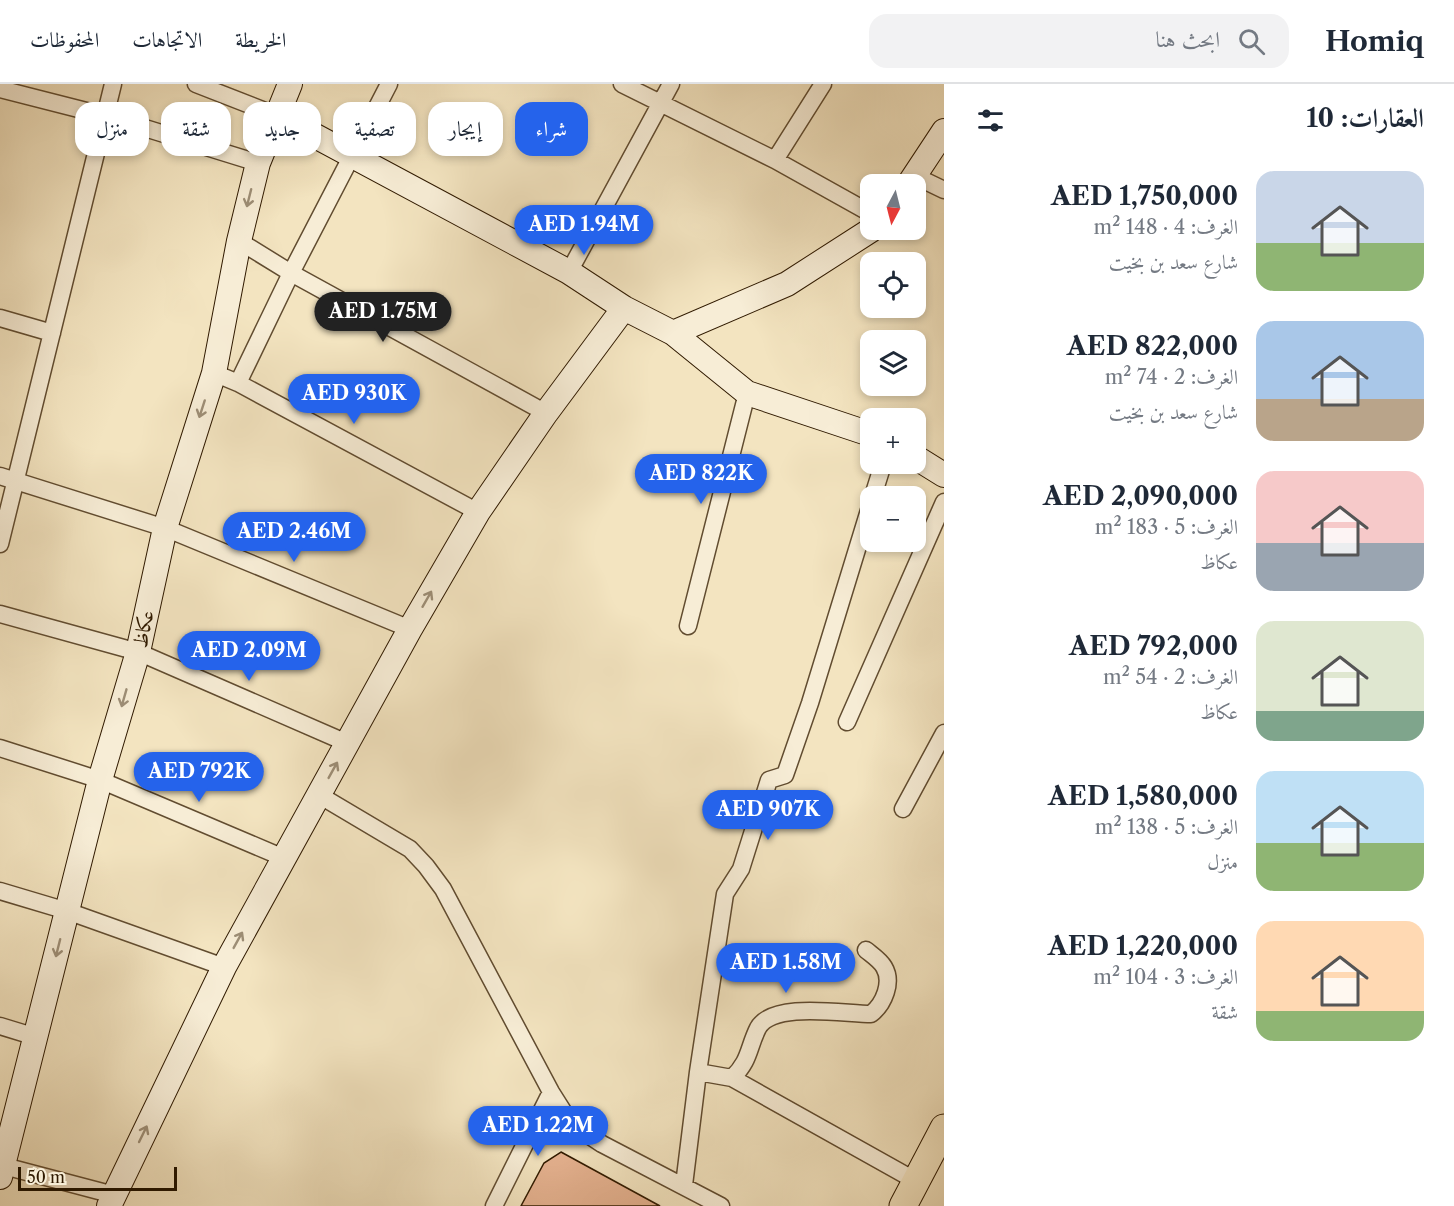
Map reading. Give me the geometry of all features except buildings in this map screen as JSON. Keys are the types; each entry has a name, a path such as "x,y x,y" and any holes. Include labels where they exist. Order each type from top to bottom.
{"main road":[{"path":"903,1206 944,1128"}],"street":[{"path":"109,102 113,84"},
{"path":"196,84 243,102"},
{"name":"عكاظ","path":"283,102 290,84"},
{"path":"379,102 389,84"},
{"path":"622,84 775,160 860,207"},
{"path":"569,272 671,84"},
{"path":"775,160 823,84"},
{"path":"0,89 75,108"},
{"path":"149,129 258,163"},
{"path":"916,174 944,131"},
{"path":"0,544 8,478 51,333 96,156"},
{"name":"عكاظ","path":"1,1169 100,780 138,652 165,528 214,373 239,241 261,156"},
{"path":"238,383 351,156"},
{"path":"356,156 569,272 624,308 673,333 747,393 860,431"},
{"path":"926,184 944,190"},
{"path":"673,333 787,284 860,237"},
{"path":"239,241 291,273 546,412"},
{"path":"1,1169 112,1200 224,967 410,629 478,512 546,412 624,308"},
{"path":"0,318 51,333"},
{"path":"214,373 238,383 478,512"},
{"path":"688,626 747,393"},
{"path":"926,464 944,475"},
{"path":"8,478 165,528 410,629"},
{"path":"847,722 944,502"},
{"path":"684,1185 724,894 741,869 769,780 785,775 810,703 860,540"},
{"path":"0,614 138,652 347,744"},
{"path":"903,808 944,733"},
{"path":"0,748 100,780 284,858"},
{"path":"319,795 410,849 426,866 443,889 551,1092 563,1111 581,1130 602,1144 721,1206"},
{"path":"0,891 67,911 224,967"},
{"path":"732,1078 742,1068 759,1025 776,1015 793,1010 871,1014 880,1007 887,976 883,965 866,950"},
{"path":"0,1026 36,1037"},
{"path":"698,1072 732,1078 916,1180"},
{"path":"494,1206 551,1092"}]}
